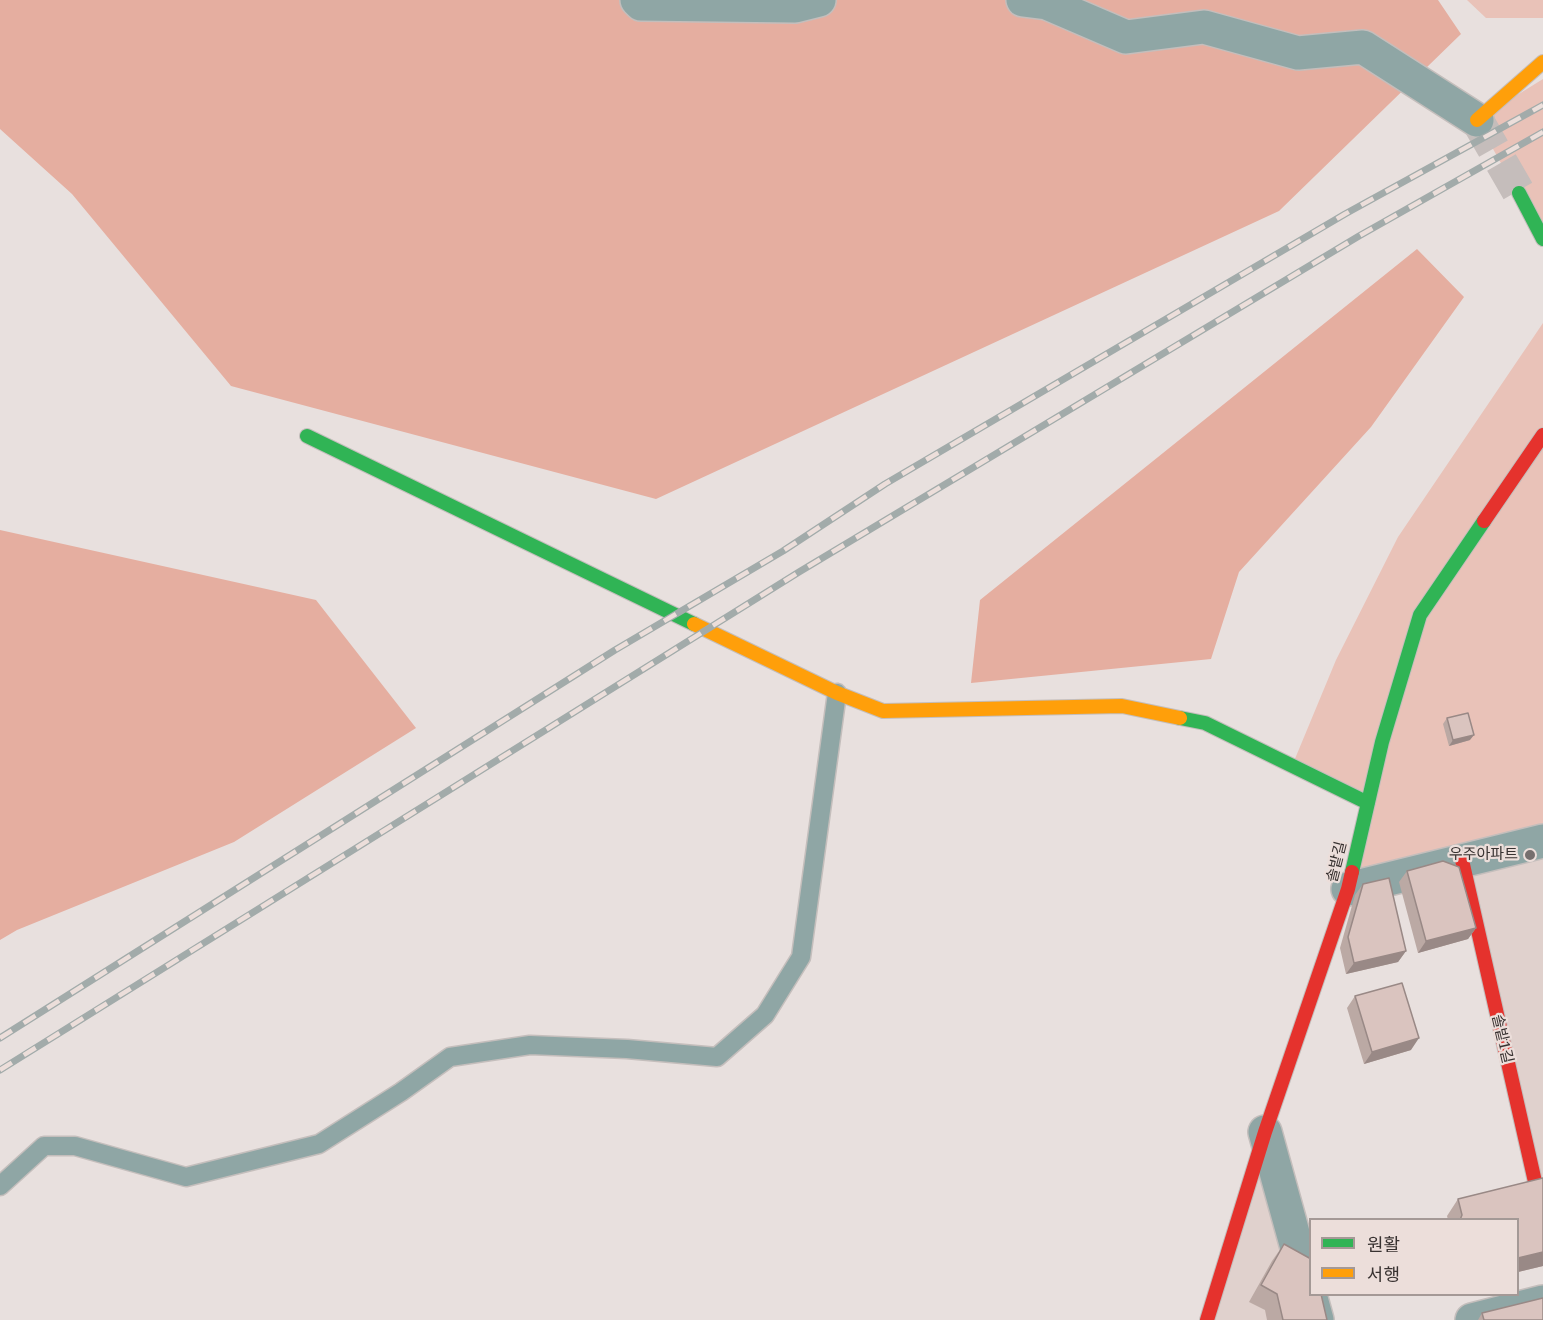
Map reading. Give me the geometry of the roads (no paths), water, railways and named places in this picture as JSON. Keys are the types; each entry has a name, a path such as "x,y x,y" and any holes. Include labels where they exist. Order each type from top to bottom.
{"street":[{"path":"637,0 641,4 795,6 819,0"},
{"path":"1023,0 1047,3 1126,37 1204,27 1298,53 1363,47 1477,120 1543,62"},
{"path":"1519,194 1543,239"},
{"name":"솔밭길","path":"1207,1320 1265,1132 1348,889 1382,742 1420,615 1543,435"},
{"path":"307,436 837,693 883,711 1122,706 1205,723 1368,803"},
{"path":"1348,889 1543,841"},
{"name":"솔밭1길","path":"1462,860 1543,1217"},
{"path":"1265,1132 1309,1291"},
{"path":"1310,1296 1317,1320"},
{"path":"1472,1320 1543,1302"}],"lane":[{"path":"0,1186 44,1146 75,1146 186,1177 319,1143 401,1092 450,1057 530,1045 627,1049 717,1057 765,1015 801,957 837,693"}],"tunnel":[{"path":"1477,120 1519,193"}],"railway":[{"path":"0,1038 615,650 783,551 885,484 1345,214 1543,105"},
{"path":"0,1070 799,572 1359,236 1543,132"}],"place":[{"name":"우주아파트","path":"1530,855"}]}
